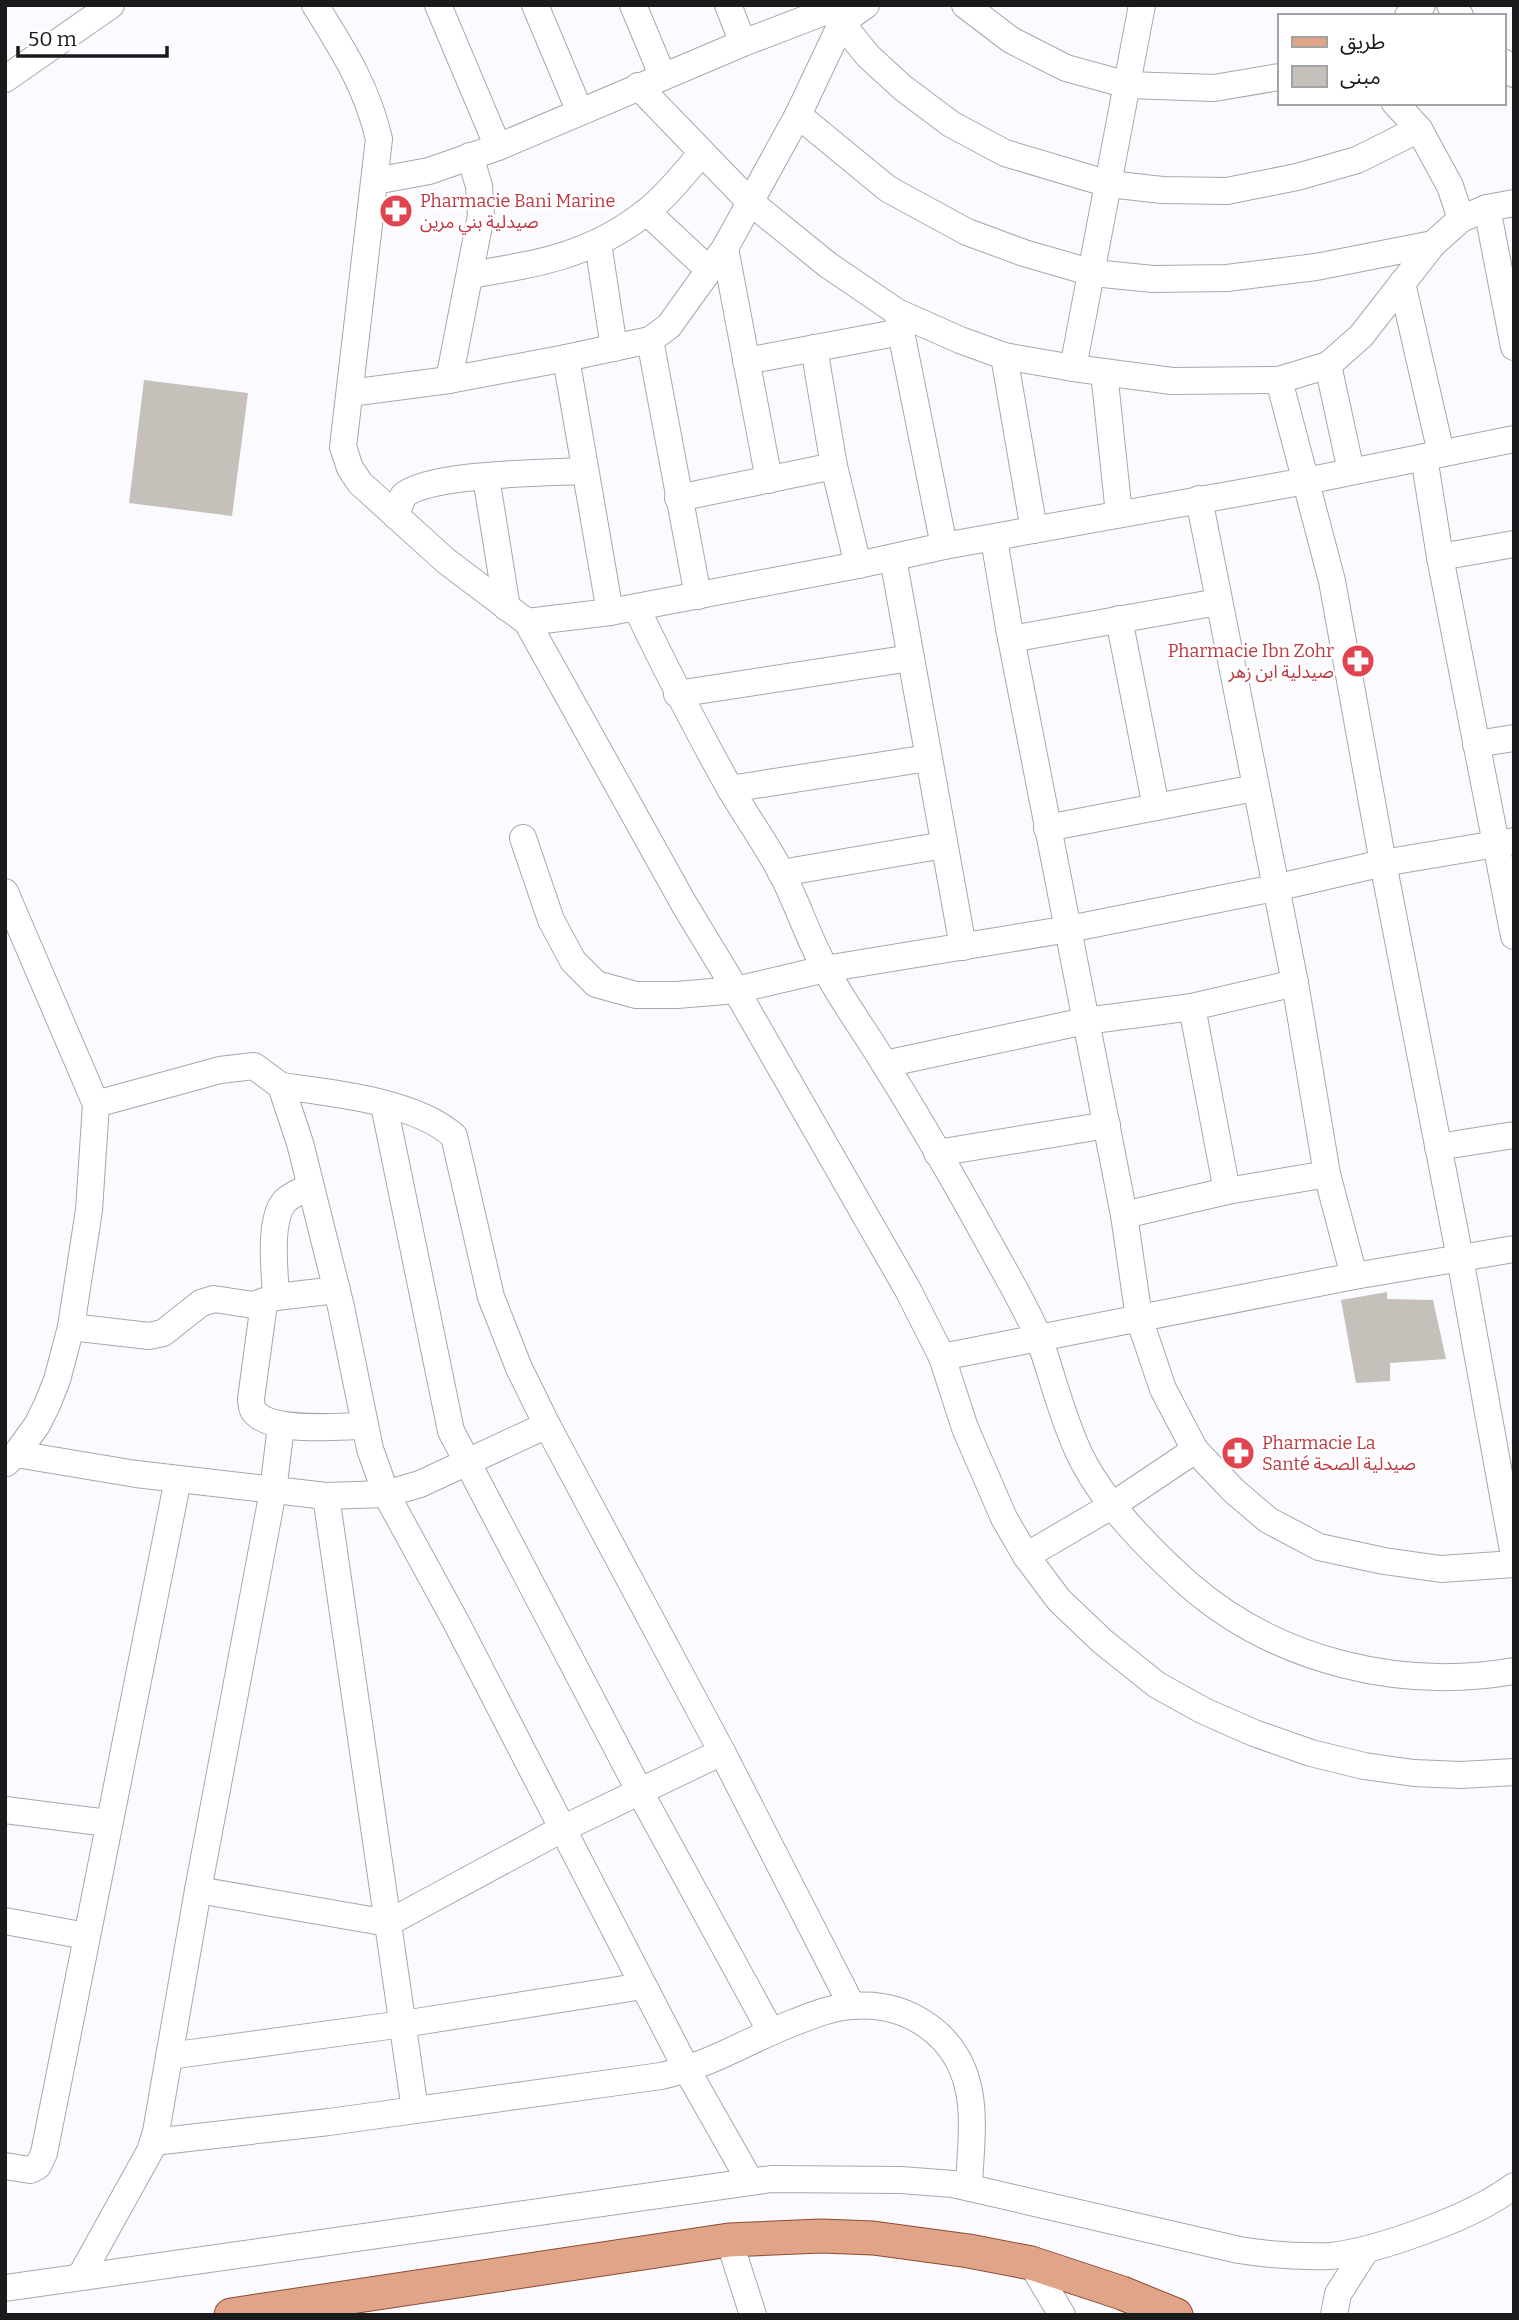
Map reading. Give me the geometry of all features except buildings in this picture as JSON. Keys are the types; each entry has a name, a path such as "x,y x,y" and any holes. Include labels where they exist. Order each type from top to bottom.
{"main road":[{"path":"231,2315 729,2240 821,2236 873,2238 970,2250 1031,2263 1122,2293 1176,2315"}],"street":[{"path":"5,79 111,5"},
{"path":"315,5 352,66 372,109 379,139 343,447 360,483 446,561 517,615 623,609 698,596 944,546 1306,481 1514,439"},
{"path":"438,5 498,147"},
{"path":"535,5 580,112"},
{"path":"633,5 663,77"},
{"path":"728,5 743,43"},
{"path":"375,181 429,171 498,147 743,43 832,13 866,5"},
{"path":"965,5 1011,40 1055,63 1128,85 1214,88 1278,77"},
{"path":"1073,368 1142,5"},
{"path":"350,393 449,380 614,348 650,340 669,326 725,248 798,115 832,13"},
{"path":"832,13 868,56 903,88 951,124 1005,153 1108,184 1162,190 1227,191 1297,177 1357,160 1419,129"},
{"path":"639,86 749,201 899,322 1004,356 1073,368 1172,381 1279,380 1328,365 1361,336 1433,244 1461,219 1487,208 1514,203"},
{"path":"1397,105 1419,129 1450,186 1461,219"},
{"path":"798,115 888,189 967,232 1024,253 1093,273 1153,279 1227,278 1316,267 1433,244"},
{"path":"470,275 546,262 598,243 647,212 702,153"},
{"path":"449,380 481,215 478,186 470,156"},
{"path":"1487,208 1514,346"},
{"path":"647,212 709,270"},
{"path":"598,243 614,348"},
{"path":"725,248 769,480"},
{"path":"1402,283 1433,455 1440,558 1476,744 1505,842 1514,936"},
{"path":"746,360 814,348 899,322"},
{"path":"899,322 944,546"},
{"path":"650,340 698,596"},
{"path":"814,348 834,466 858,565"},
{"path":"1004,356 1034,530"},
{"path":"566,358 584,471 623,609 677,694 781,873 825,969 885,1064 1017,1292 1039,1338 1066,1422 1081,1458 1113,1505 1144,1542 1190,1586 1227,1614 1270,1637 1354,1669 1404,1676 1457,1678 1514,1671"},
{"path":"1328,365 1351,471"},
{"path":"1104,372 1119,514"},
{"path":"1279,380 1332,581 1514,1556"},
{"path":"678,498 834,466"},
{"path":"396,516 403,496 408,492 457,480 584,471"},
{"path":"486,477 517,615 908,1290 942,1357 982,1470 1004,1518 1026,1556 1059,1600 1102,1641 1157,1685 1203,1711 1311,1753 1364,1766 1426,1774 1514,1772"},
{"path":"1199,499 1295,983 1327,1174 1354,1276"},
{"path":"994,539 1047,828 1124,1214 1139,1318 1163,1389 1195,1450 1234,1491 1268,1520 1320,1547 1384,1561 1441,1569 1514,1564"},
{"path":"1440,558 1514,544"},
{"path":"893,558 963,947"},
{"path":"1011,639 1218,602"},
{"path":"1119,620 1156,807"},
{"path":"677,694 911,658"},
{"path":"1476,744 1514,738"},
{"path":"730,789 928,758"},
{"path":"1047,828 1255,788"},
{"path":"523,838 551,920 573,961 596,984 636,995 736,990 825,969 1069,929 1275,888 1383,863 1505,842"},
{"path":"781,873 944,845"},
{"path":"5,892 96,1104 89,1210 71,1327 57,1380 47,1405 37,1425 11,1459"},
{"path":"885,1064 1085,1021 1192,1007 1295,983"},
{"path":"1192,1007 1227,1191"},
{"path":"96,1104 220,1070 254,1066 281,1086 351,1096 384,1105 438,1123 454,1136 491,1297 519,1368 722,1752 852,2006"},
{"path":"281,1086 300,1143 337,1290 365,1426 386,1494 456,1622 687,2070 750,2181"},
{"path":"384,1105 451,1431 640,1792 771,2032"},
{"path":"937,1153 1107,1125"},
{"path":"1438,1147 1514,1135"},
{"path":"1124,1214 1227,1191 1327,1174"},
{"path":"309,1187 287,1198 279,1210 275,1227 270,1300 251,1399 253,1409 261,1417 281,1426 365,1426"},
{"path":"942,1357 1354,1276 1514,1249"},
{"path":"71,1327 149,1336 163,1333 201,1303 214,1299 253,1305 337,1290"},
{"path":"11,1459 326,1496 386,1494 420,1484 469,1463 547,1425"},
{"path":"79,2277 153,2142 273,1491 281,1426"},
{"path":"1026,1556 1113,1505 1195,1450"},
{"path":"5,2166 30,2170 41,2161 178,1479"},
{"path":"326,1496 415,2110"},
{"path":"198,1889 388,1923 562,1829 722,1752"},
{"path":"7,1817 108,1823"},
{"path":"5,1921 86,1936"},
{"path":"169,2056 402,2024 643,1986"},
{"path":"153,2142 329,2122 661,2076 687,2070 814,2015 852,2006 897,2009 936,2030 951,2047 965,2073 970,2093 970,2187"},
{"path":"5,2288 750,2181 800,2179 901,2180 970,2187 1239,2250 1286,2256 1333,2256 1366,2250 1437,2227 1476,2210 1514,2186"},
{"path":"729,2240 753,2315"},
{"path":"1334,2315 1338,2294 1366,2250"},
{"path":"1031,2263 1062,2315"}],"place":[{"name":"Pharmacie Bani Marine صيدلية بني مرين","path":"396,211"},
{"name":"Pharmacie Ibn Zohr صيدلية ابن زهر","path":"1358,661"},
{"name":"Pharmacie La Santé صيدلية الصحة","path":"1238,1453"}]}
